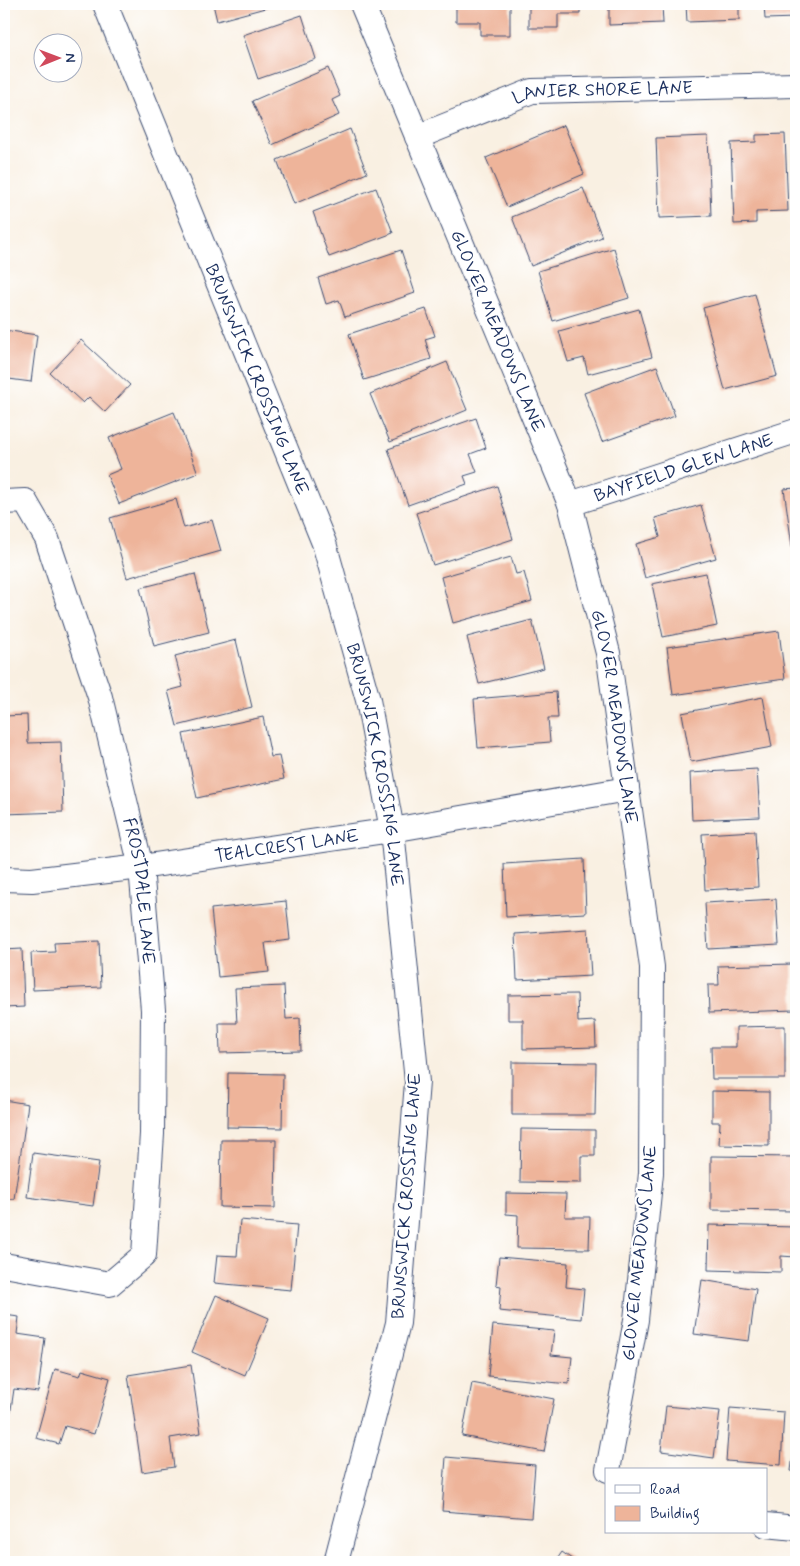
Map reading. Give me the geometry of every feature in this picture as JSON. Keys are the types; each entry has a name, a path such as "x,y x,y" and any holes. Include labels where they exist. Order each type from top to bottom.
{"street":[{"name":"BRUNSWICK CROSSING LANE","path":"105,4 324,543 368,700 392,830 417,1082 398,1323 336,1562"},
{"name":"GLOVER MEADOWS LANE","path":"362,4 570,504 608,653 652,966 651,1173 636,1320 608,1468"},
{"name":"LANIER SHORE LANE","path":"417,137 532,90 796,85"},
{"name":"BAYFIELD GLEN LANE","path":"570,504 796,431"},
{"name":"FROSTDALE LANE","path":"4,1265 110,1284 144,1255 152,1134 153,1010 141,867 100,697 47,539 14,501"},
{"name":"TEALCREST LANE","path":"4,879 32,880 141,867 392,830 627,789"},
{"path":"768,1525 796,1528"}],"building":[{"path":"213,4 280,4 217,21"},
{"path":"456,4 510,4 510,35 480,35 480,22 456,22"},
{"path":"529,4 580,4 580,14 558,14 558,28 529,28"},
{"path":"609,4 662,4 663,23 609,25"},
{"path":"686,4 739,4 739,20 687,22"},
{"path":"764,4 796,4 796,18 765,19"},
{"path":"302,15 316,59 258,79 243,35"},
{"path":"328,68 340,96 332,100 339,115 272,145 252,101"},
{"path":"564,125 584,174 507,207 486,158"},
{"path":"350,129 367,173 294,204 277,160"},
{"path":"785,134 788,211 756,212 756,223 734,224 731,143 756,142 756,135"},
{"path":"708,136 711,216 659,218 656,138"},
{"path":"376,188 393,233 329,257 313,212"},
{"path":"583,188 602,237 531,266 512,217"},
{"path":"614,248 629,298 553,321 538,271"},
{"path":"401,250 415,293 345,317 339,300 326,304 318,278"},
{"path":"755,294 777,376 725,390 703,308"},
{"path":"426,309 435,336 425,339 431,359 364,380 349,334"},
{"path":"639,309 652,357 588,374 584,358 568,362 559,331"},
{"path":"4,330 37,335 31,382 9,379 8,389 4,389"},
{"path":"81,340 130,385 105,412 89,397 83,403 50,373"},
{"path":"447,362 467,410 390,442 370,394"},
{"path":"657,366 675,416 602,442 584,393"},
{"path":"174,412 198,473 119,504 107,475 121,469 109,438"},
{"path":"476,418 486,448 470,454 477,472 464,476 467,484 408,505 388,449"},
{"path":"497,486 513,539 433,565 416,513"},
{"path":"796,488 796,567 795,567 784,489"},
{"path":"176,499 184,528 212,520 221,551 127,578 110,518"},
{"path":"701,505 716,558 645,578 636,544 660,537 655,518"},
{"path":"511,557 516,574 524,572 532,601 453,623 441,577"},
{"path":"5,570 8,637 4,637"},
{"path":"706,573 717,626 663,637 652,584"},
{"path":"195,574 209,632 154,646 140,588"},
{"path":"532,620 544,668 479,684 467,637"},
{"path":"779,631 785,679 673,695 667,647"},
{"path":"236,640 252,707 177,726 168,691 183,687 175,656"},
{"path":"556,692 558,718 548,718 550,742 478,748 474,699"},
{"path":"763,697 772,747 691,762 682,713"},
{"path":"27,715 28,743 61,742 63,812 4,814 4,716"},
{"path":"263,717 271,757 279,756 284,779 197,798 183,734"},
{"path":"757,769 760,817 692,820 690,773"},
{"path":"755,831 758,887 705,890 702,834"},
{"path":"584,859 586,913 506,917 504,864"},
{"path":"776,899 779,945 708,949 705,903"},
{"path":"286,901 290,940 265,943 269,972 218,977 211,909"},
{"path":"588,929 591,976 517,980 515,934"},
{"path":"99,941 101,987 33,990 31,953 55,952 54,943"},
{"path":"22,949 24,1007 4,1008 4,950"},
{"path":"792,964 794,1010 709,1013 708,985 719,985 718,966"},
{"path":"284,986 286,1019 300,1018 301,1051 220,1053 219,1023 237,1023 235,988"},
{"path":"577,994 578,1022 595,1021 596,1047 523,1049 523,1020 508,1020 508,995"},
{"path":"785,1026 785,1079 712,1079 711,1047 736,1047 736,1027"},
{"path":"512,1062 596,1063 595,1115 512,1115"},
{"path":"228,1073 283,1074 282,1128 227,1127"},
{"path":"712,1091 769,1092 769,1146 719,1145 720,1122 712,1122"},
{"path":"4,1100 28,1104 14,1199 4,1198"},
{"path":"521,1129 595,1130 595,1156 581,1156 581,1183 520,1182"},
{"path":"221,1140 276,1140 275,1208 220,1207"},
{"path":"33,1153 99,1162 93,1206 27,1197"},
{"path":"711,1156 796,1157 796,1211 711,1210"},
{"path":"506,1193 566,1194 565,1217 590,1217 589,1249 517,1248 518,1215 506,1214"},
{"path":"240,1220 297,1225 291,1290 214,1283 217,1255 237,1256"},
{"path":"709,1225 796,1227 796,1257 781,1256 781,1272 708,1270"},
{"path":"499,1257 568,1263 566,1287 584,1289 581,1319 499,1311 501,1286 496,1285"},
{"path":"702,1280 756,1289 749,1341 694,1334"},
{"path":"216,1295 269,1318 245,1375 192,1352"},
{"path":"4,1315 19,1317 17,1334 45,1338 38,1392 14,1389 10,1416 4,1415"},
{"path":"493,1325 554,1331 551,1355 572,1357 569,1384 488,1376"},
{"path":"191,1365 201,1433 170,1438 174,1467 142,1472 128,1375"},
{"path":"55,1369 80,1376 82,1370 110,1378 94,1434 65,1426 59,1444 36,1438"},
{"path":"472,1383 554,1399 544,1452 462,1436"},
{"path":"666,1406 720,1411 714,1458 661,1451"},
{"path":"730,1408 784,1412 781,1465 726,1461"},
{"path":"796,1438 796,1472 791,1471"},
{"path":"446,1457 535,1465 531,1518 442,1511"},
{"path":"562,1552 576,1562 555,1562"}]}
